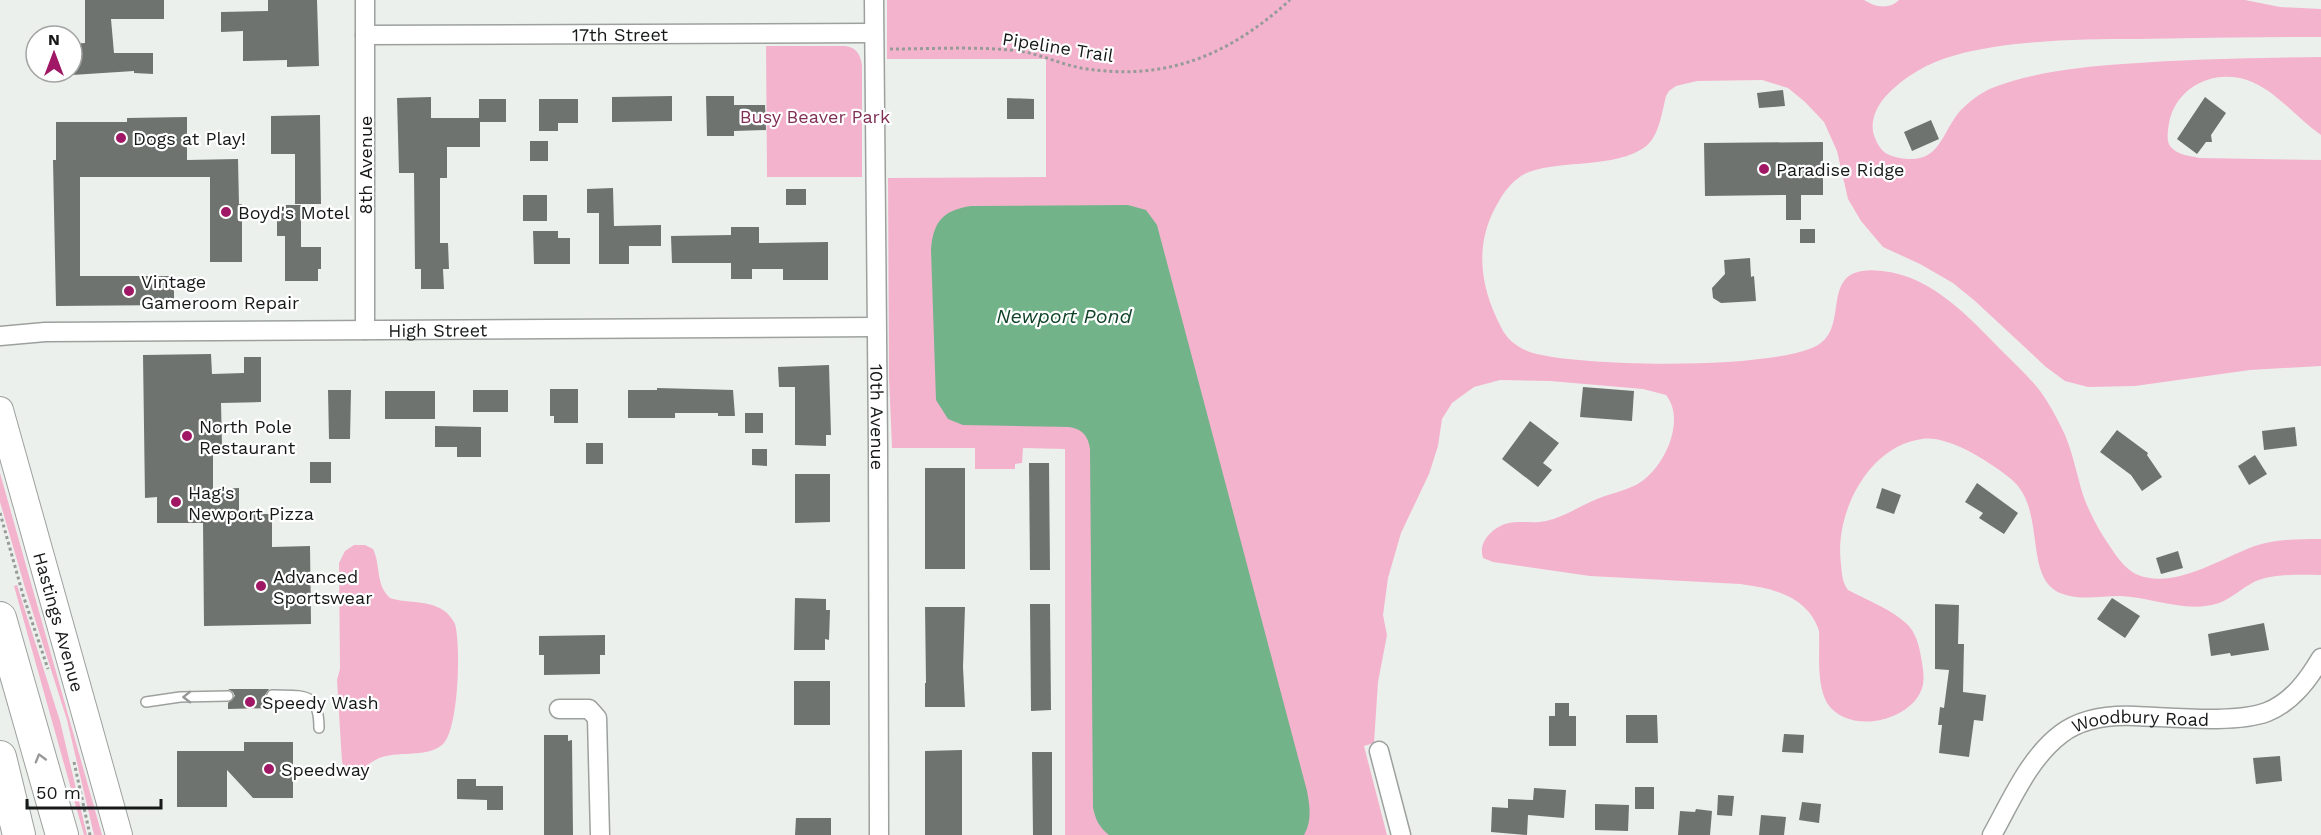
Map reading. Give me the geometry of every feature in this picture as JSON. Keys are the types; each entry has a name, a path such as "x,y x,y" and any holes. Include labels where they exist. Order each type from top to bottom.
{"highway":[{"path":"0,618 62,835"},
{"path":"0,757 19,835"}],"street":[{"name":"8th Avenue","path":"365,330 366,0"},
{"name":"10th Avenue","path":"874,0 879,835"},
{"name":"17th Street","path":"366,35 874,41"},
{"name":"High Street","path":"0,336 24,332 875,327"},
{"name":"Hastings Avenue","path":"0,410 119,835"},
{"name":"Woodbury Road","path":"1992,835 2032,766 2063,732 2083,723 2115,715 2235,718 2267,712 2302,687 2321,658"},
{"path":"559,709 589,710 597,718 600,835"},
{"path":"1379,751 1401,835"}],"lane":[{"path":"272,695 302,696 312,699 318,710 319,728"},
{"path":"146,702 180,697 228,696"}],"path":[{"name":"Pipeline Trail","path":"874,41 1006,50 1034,54 1095,70 1167,69 1187,64 1235,43 1270,18 1290,0"},
{"path":"0,513 49,673"},
{"path":"72,754 90,835"}],"green space":[{"path":"887,0 1864,0 1886,6 1899,0 2245,0 2280,7 2321,9 2321,37 2070,40 2000,46 1956,55 1926,66 1900,83 1885,97 1874,117 1873,133 1884,152 1895,157 1913,159 1931,153 1960,111 1983,92 2008,82 2040,74 2123,64 2321,57 2321,135 2267,90 2247,80 2221,77 2198,84 2179,100 2173,110 2168,135 2169,144 2173,149 2184,155 2200,158 2321,160 2321,366 2250,370 2135,386 2088,387 2065,381 2046,367 1953,283 1920,264 1883,247 1861,221 1848,199 1837,151 1824,122 1788,88 1762,80 1697,81 1676,86 1666,96 1654,137 1650,143 1633,154 1605,161 1542,168 1520,177 1505,192 1491,216 1483,248 1482,264 1488,295 1494,311 1504,332 1518,346 1533,353 1558,358 1634,363 1722,362 1762,359 1795,353 1818,345 1828,336 1833,324 1841,286 1849,276 1861,271 1900,274 1933,290 1963,312 2025,373 2040,391 2065,435 2092,517 2115,554 2131,571 2153,578 2168,578 2200,570 2258,545 2282,540 2321,539 2321,575 2287,575 2262,579 2224,601 2207,606 2182,606 2120,596 2086,598 2066,595 2052,588 2043,577 2038,562 2029,509 2022,492 2011,479 1969,451 1944,441 1922,439 1903,444 1886,454 1871,468 1849,504 1840,545 1841,564 1843,581 1848,590 1894,614 1913,631 1920,653 1923,684 1913,703 1902,712 1875,721 1848,719 1836,713 1827,703 1824,695 1819,668 1819,631 1814,619 1798,602 1776,591 1740,584 1590,576 1493,562 1483,558 1484,542 1500,526 1553,519 1597,499 1636,485 1655,469 1663,457 1673,431 1672,406 1666,395 1643,389 1550,381 1500,380 1474,387 1452,403 1442,419 1438,446 1429,474 1401,533 1388,578 1383,615 1387,635 1378,682 1374,743 1364,746 1387,835 1065,835 1065,449 1023,448 1022,463 1015,464 1015,469 975,469 975,448 892,448 889,377 888,178 1046,177 1046,59 887,59"},
{"name":"Busy Beaver Park","path":"766,46 845,46 857,52 862,66 862,177 767,177"},
{"path":"0,473 102,835 94,835 67,720 0,502"},
{"path":"354,545 365,545 373,549 382,587 390,598 434,606 449,615 455,624 457,634 458,668 452,723 448,737 442,745 426,752 380,758 368,765 360,775 351,777 346,774 342,762 337,680 340,669 339,563 345,551"},
{"path":"17,585 60,721 87,835 84,835 14,586"}],"water":[{"name":"Newport Pond","path":"1128,205 1146,210 1157,225 1307,791 1310,814 1304,835 1109,835 1103,829 1096,819 1093,807 1090,449 1088,440 1081,431 1069,427 963,425 948,419 936,400 931,250 934,232 941,219 953,211 971,206"}],"building":[{"path":"85,0 164,0 164,19 111,19 114,53 153,53 153,74 134,73 134,71 84,74"},
{"path":"268,0 317,0 319,66 287,67 287,60 243,61 243,31 221,32 221,12 268,11"},
{"path":"1783,90 1785,106 1759,108 1757,93"},
{"path":"672,96 672,121 612,122 612,97"},
{"path":"706,96 734,96 734,105 765,105 766,130 734,131 734,136 707,136"},
{"path":"431,97 431,118 479,118 479,99 506,99 506,122 480,122 480,147 447,147 447,178 440,178 440,243 448,243 449,269 443,269 444,289 421,289 421,269 415,269 414,173 399,173 397,98"},
{"path":"2205,97 2226,113 2211,135 2212,142 2206,142 2197,154 2177,139"},
{"path":"1007,98 1034,99 1034,119 1007,119"},
{"path":"539,99 578,99 578,123 558,123 558,131 539,131"},
{"path":"320,115 321,204 295,204 295,154 271,154 271,116"},
{"path":"187,117 187,160 238,159 239,204 242,204 242,262 210,262 210,177 80,177 80,276 174,276 174,305 56,306 53,160 56,160 56,122 127,122 127,118"},
{"path":"1931,120 1939,139 1912,151 1904,132"},
{"path":"530,141 548,141 548,161 530,161"},
{"name":"Paradise Ridge","path":"1823,142 1823,195 1801,195 1801,220 1786,220 1786,195 1705,196 1704,143"},
{"path":"613,188 614,226 661,225 661,246 629,246 629,264 599,264 599,213 587,213 587,189"},
{"path":"786,189 806,189 806,205 786,205"},
{"path":"523,195 547,195 547,221 523,221"},
{"path":"280,205 301,205 301,247 321,247 321,269 318,269 318,281 285,281 285,236 277,236 277,217 280,217"},
{"path":"731,227 759,227 759,243 828,242 828,280 783,280 783,269 752,269 752,279 731,279 731,263 672,263 671,236 731,235"},
{"path":"1800,229 1815,229 1815,243 1800,243"},
{"path":"533,231 558,231 558,238 570,238 570,264 534,264"},
{"path":"1750,258 1756,301 1721,303 1713,298 1712,288 1725,274 1724,260"},
{"path":"211,354 212,374 244,373 244,357 261,357 261,402 221,403 222,446 213,447 213,489 239,488 239,514 272,514 272,547 310,546 311,624 204,626 203,523 157,523 157,497 145,498 143,355"},
{"path":"829,365 831,435 826,435 826,446 795,445 795,387 779,387 778,367"},
{"path":"1583,387 1634,391 1632,421 1580,417"},
{"path":"657,388 733,390 735,416 718,416 718,413 675,413 675,418 628,418 628,390 657,390"},
{"path":"550,389 578,389 578,423 554,423 554,416 550,416"},
{"path":"328,390 351,390 350,439 329,439"},
{"path":"473,390 508,390 508,412 473,412"},
{"path":"385,391 435,391 435,419 385,419"},
{"path":"745,413 763,413 763,433 745,433"},
{"path":"1530,421 1559,443 1543,463 1552,470 1538,487 1502,459"},
{"path":"435,426 481,427 481,457 457,457 457,447 435,447"},
{"path":"2295,427 2297,446 2264,450 2262,431"},
{"path":"2117,430 2148,453 2147,455 2162,477 2142,491 2131,475 2100,452"},
{"path":"586,443 603,443 603,464 586,464"},
{"path":"752,449 767,449 767,466 752,465"},
{"path":"2255,455 2267,474 2249,485 2238,466"},
{"path":"310,462 331,462 331,483 310,483"},
{"path":"1029,463 1049,463 1050,570 1030,570"},
{"path":"925,468 965,468 965,569 925,569"},
{"path":"795,474 830,474 830,522 795,523"},
{"path":"1977,483 2018,513 2004,534 1979,518 1983,513 1965,502"},
{"path":"1882,488 1901,495 1894,514 1876,508"},
{"path":"2178,551 2183,568 2161,574 2156,558"},
{"path":"795,598 826,599 826,610 830,610 829,640 825,639 825,650 794,650"},
{"path":"2112,598 2140,616 2125,638 2097,619"},
{"path":"1030,604 1050,604 1051,710 1031,711"},
{"path":"1935,604 1959,605 1958,644 1964,644 1963,692 1986,695 1983,721 1974,720 1969,757 1939,753 1942,725 1938,725 1940,707 1944,708 1949,670 1935,669"},
{"path":"925,607 965,607 963,667 965,707 925,707"},
{"path":"2264,623 2269,650 2231,656 2230,653 2211,656 2208,634"},
{"path":"605,635 605,655 600,655 600,674 544,675 544,655 539,655 539,636"},
{"path":"794,681 830,681 830,725 794,725"},
{"name":"Speedy Wash","path":"228,689 269,689 265,695 272,702 272,708 228,709 228,703 235,696"},
{"path":"1555,703 1569,703 1569,716 1576,716 1576,746 1549,746 1549,716 1555,716"},
{"path":"1626,715 1657,715 1658,743 1626,743"},
{"path":"1784,734 1804,735 1803,753 1782,752"},
{"path":"544,735 568,735 568,741 572,740 573,835 544,835"},
{"path":"244,742 293,742 293,798 253,798 227,770 227,807 177,807 177,751 244,751"},
{"path":"962,750 962,835 925,835 925,751"},
{"path":"1032,752 1052,752 1052,835 1033,835"},
{"path":"2280,756 2282,781 2256,784 2253,758"},
{"path":"457,779 476,779 476,786 503,786 503,810 487,810 487,800 457,799"},
{"path":"1635,787 1654,787 1654,809 1635,809"},
{"path":"1534,788 1566,790 1564,818 1528,815 1527,835 1491,832 1492,807 1508,808 1508,799 1533,800"},
{"path":"1718,795 1734,796 1732,816 1717,815"},
{"path":"1802,802 1821,804 1819,823 1799,820"},
{"path":"1595,804 1629,805 1628,831 1595,830"},
{"path":"1696,809 1712,811 1710,835 1678,835 1680,811 1695,812"},
{"path":"1761,815 1786,817 1784,835 1759,835"},
{"path":"796,818 831,818 831,835 795,835"}],"place":[{"name":"Dogs at Play!","path":"121,138"},
{"name":"Paradise Ridge","path":"1764,169"},
{"name":"Boyd's Motel","path":"226,212"},
{"name":"Vintage Gameroom Repair","path":"129,291"},
{"name":"North Pole Restaurant","path":"187,436"},
{"name":"Hag's Newport Pizza","path":"176,502"},
{"name":"Advanced Sportswear","path":"261,586"},
{"name":"Speedy Wash","path":"250,702"},
{"name":"Speedway","path":"269,769"}]}
